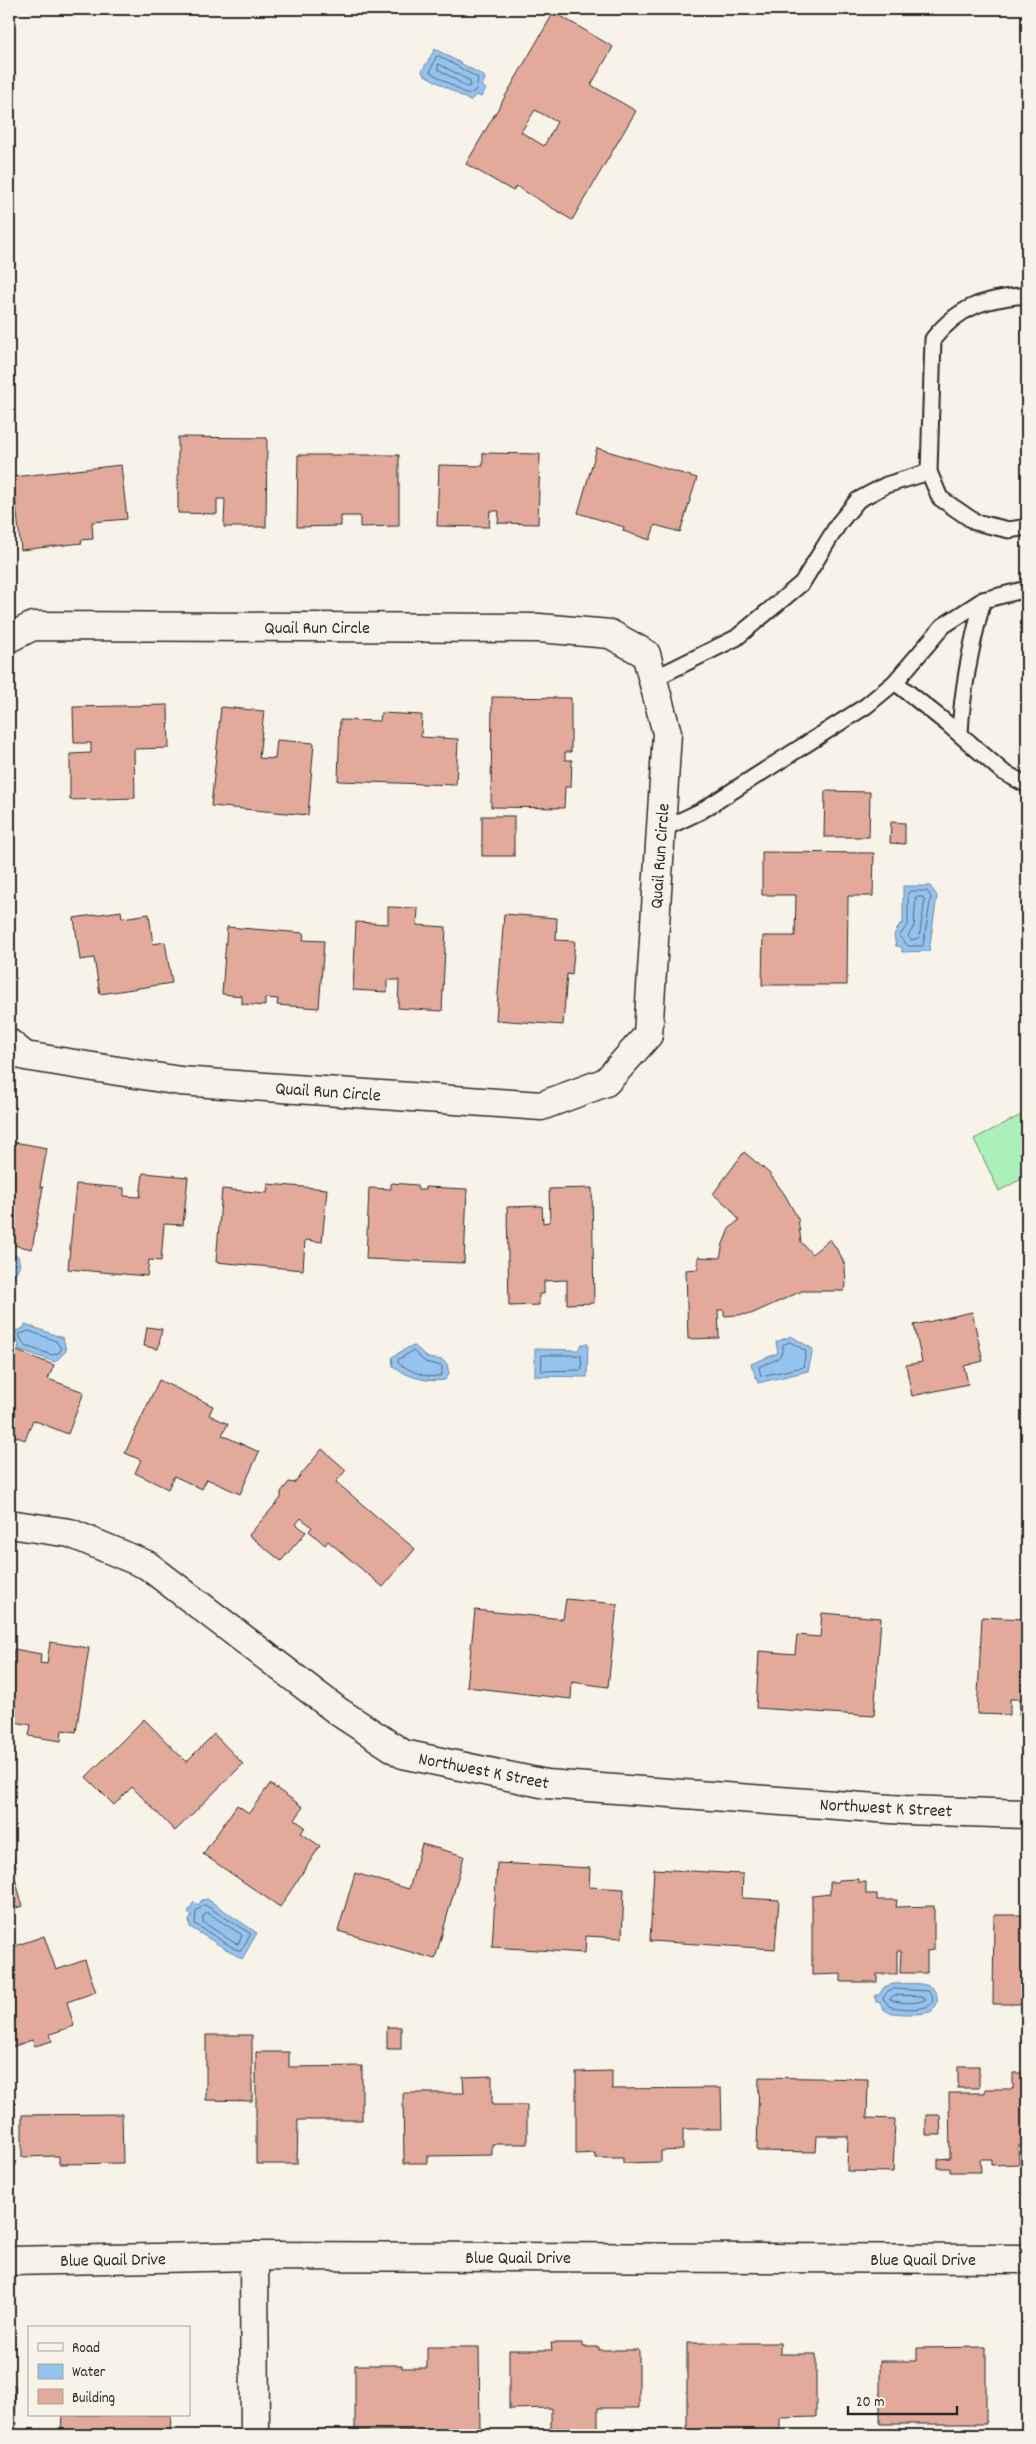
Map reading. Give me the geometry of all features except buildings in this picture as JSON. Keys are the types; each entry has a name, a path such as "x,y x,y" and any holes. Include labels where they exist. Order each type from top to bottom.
{"street":[{"name":"Quail Run Circle","path":"9,638 34,626 539,628 610,634 646,654 667,734 648,1035 606,1082 541,1106 180,1081 25,1056 9,1043"},
{"name":"Northwest K Street","path":"9,1524 70,1533 147,1565 339,1712 403,1754 546,1784 906,1810 1027,1814"},
{"name":"Blue Quail Drive","path":"9,2261 254,2256 1027,2259"},
{"path":"254,2256 255,2435"}],"lane":[{"path":"1027,295 993,298 966,309 946,323 933,339 929,472 940,498 975,522 1009,530 1027,527"},
{"path":"653,679 736,638 802,583 839,523 858,500 886,485 929,472"},
{"path":"661,830 701,811 866,706 895,682 943,626 984,600 1027,589"},
{"path":"960,734 962,693 972,644 984,600"},
{"path":"895,682 960,734 1003,772 1027,785"}],"green space":[{"path":"1027,1112 1027,1176 999,1191 974,1139"}],"water":[{"path":"435,49 484,76 485,80 481,86 486,89 481,97 476,95 470,101 423,74 422,71"},
{"path":"903,886 930,886 937,896 929,951 902,952 902,947 896,946 894,935 900,924 903,924"},
{"path":"9,1252 18,1256 20,1265 15,1274 9,1276"},
{"path":"25,1324 63,1338 66,1351 55,1362 18,1349 19,1345 14,1336 16,1331 24,1328"},
{"path":"791,1336 813,1349 808,1371 758,1383 751,1364 778,1353 776,1342"},
{"path":"582,1344 588,1344 587,1377 535,1376 535,1349 578,1350"},
{"path":"415,1346 428,1358 442,1360 447,1364 449,1374 445,1380 432,1381 418,1378 404,1373 393,1366 392,1357 409,1347"},
{"path":"207,1899 257,1933 242,1959 190,1927 189,1921 192,1915 188,1912 194,1902 198,1905 202,1900"},
{"path":"912,1983 931,1987 937,1997 936,2006 932,2011 917,2014 886,2011 879,2002 876,2002 875,1995 879,1995 884,1987 893,1984"}]}
